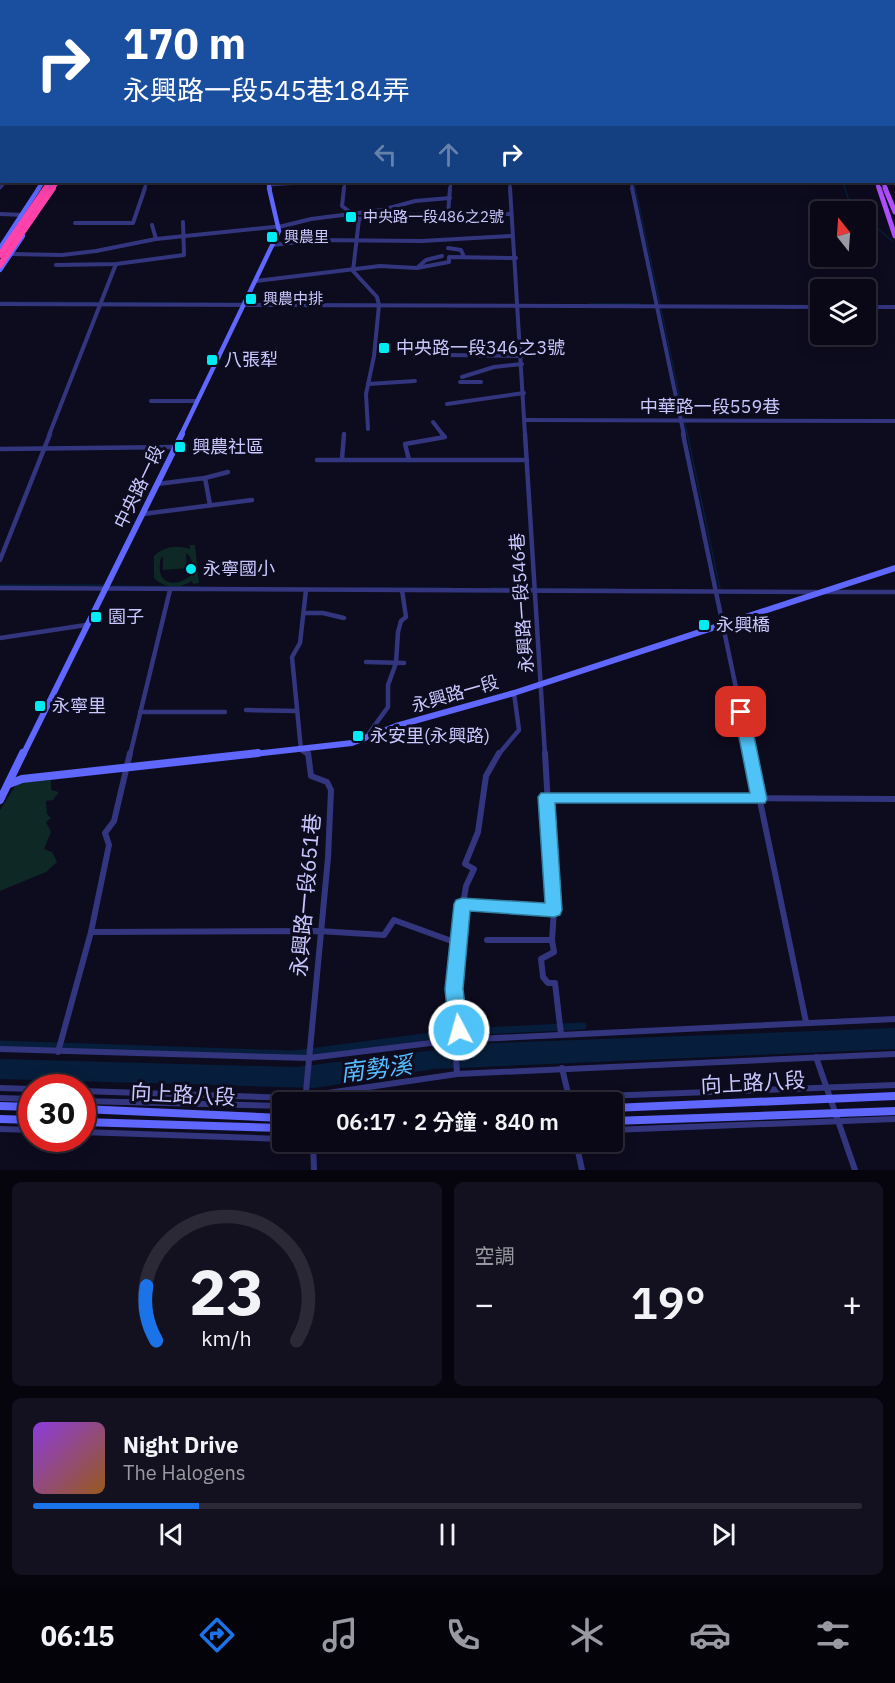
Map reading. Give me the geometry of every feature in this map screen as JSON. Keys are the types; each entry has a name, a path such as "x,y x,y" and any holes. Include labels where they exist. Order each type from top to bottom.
{"highway":[{"path":"0,251 54,183"},
{"path":"0,265 54,183"}],"main road":[{"path":"877,183 895,236"},
{"path":"883,183 894,208"}],"street":[{"path":"42,183 0,251 62,255 85,253 156,239 277,226 311,219 381,215 511,214"},
{"path":"0,270 25,234 31,217 54,183"},
{"path":"75,223 133,223 147,183"},
{"name":"中央路一段","path":"0,800 4,784 143,514 273,245 279,231 268,183"},
{"path":"345,183 342,206 357,217"},
{"path":"448,215 451,183"},
{"name":"永興路一段546巷","path":"510,183 554,910 552,940"},
{"path":"632,183 806,1023"},
{"path":"357,217 415,201 450,198"},
{"path":"886,207 894,208"},
{"path":"0,214 31,217"},
{"path":"11,233 31,217"},
{"path":"25,234 31,217"},
{"path":"353,271 357,217"},
{"path":"56,265 116,264 184,255 183,222"},
{"path":"152,225 156,239"},
{"path":"273,245 316,240 422,241 512,236"},
{"path":"448,248 461,250 464,257"},
{"path":"417,268 426,260 442,256"},
{"path":"256,281 390,265 417,268 449,262 449,257 516,258"},
{"path":"0,560 116,264"},
{"path":"353,271 377,297 379,305 374,356 368,384 368,429"},
{"path":"0,303 810,307"},
{"path":"876,307 895,307"},
{"path":"444,355 522,356"},
{"path":"481,382 461,379 494,367 522,364"},
{"path":"368,384 415,381"},
{"path":"447,404 524,393"},
{"path":"151,401 197,401"},
{"name":"中華路一段559巷","path":"525,420 895,421"},
{"path":"410,460 405,444 445,437 433,422"},
{"path":"342,459 344,433"},
{"path":"0,449 175,447"},
{"path":"317,460 527,460"},
{"path":"157,484 205,478 228,472"},
{"path":"205,478 210,505"},
{"path":"143,514 252,500"},
{"name":"永興路一段","path":"4,784 22,779 352,743 367,735 514,693 895,568"},
{"path":"0,588 895,592"},
{"path":"58,1052 91,932 109,845 105,833 114,821 170,590"},
{"path":"302,750 292,657 300,643 306,590"},
{"path":"367,735 388,707 388,685 396,663 398,632 401,621 406,617 402,590"},
{"path":"305,613 323,613 344,618"},
{"path":"0,638 86,625"},
{"path":"366,662 404,663"},
{"path":"457,1071 455,1042 459,1030 454,989 457,943 466,886 474,869 465,864 473,849 480,823 483,784 492,762 519,730 514,693"},
{"path":"246,710 297,711"},
{"path":"140,712 225,712"},
{"name":"永興路一段651巷","path":"302,750 308,753 311,776 327,782 331,790 328,858 319,931 306,1092"},
{"path":"546,797 895,799"},
{"path":"462,904 554,910"},
{"path":"91,932 319,931 384,935 394,920 457,943"},
{"path":"487,940 552,940 554,952 541,959 543,977 548,983 555,984 561,1034"},
{"path":"0,1049 309,1058 455,1042 561,1034 895,1019"},
{"path":"347,1092 457,1071 895,1054"},
{"path":"816,1058 855,1170"},
{"path":"562,1068 567,1092"},
{"path":"623,1097 895,1085"},
{"path":"0,1088 18,1089"},
{"path":"96,1092 272,1099"},
{"name":"向上路八段","path":"623,1107 895,1096"},
{"path":"0,1098 18,1099"},
{"path":"96,1101 272,1106"},
{"path":"0,1106 18,1107"},
{"name":"向上路八段","path":"96,1110 272,1118"},
{"name":"向上路八段","path":"623,1121 837,1117 895,1111"},
{"path":"623,1129 837,1117 895,1119"},
{"path":"0,1119 18,1120"},
{"name":"向上路八段","path":"96,1122 272,1128"},
{"path":"0,1129 18,1130"},
{"path":"96,1132 272,1139"},
{"path":"313,1152 314,1170"},
{"path":"578,1152 582,1170"}],"green space":[{"path":"190,545 195,545 199,583 193,584 192,581 172,587 154,578 154,556 171,547 190,549","holes":["186,553 192,564 189,577 176,583 166,581 160,572 161,558 163,557 163,570 187,568"]},
{"path":"51,780 51,790 59,792 53,800 46,801 47,814 51,818 46,822 51,832 44,849 52,852 57,862 46,872 0,891 0,810 17,783"}],"water":[{"name":"南勢溪","path":"895,1028 895,1049 434,1069 315,1088 96,1082 96,1074 18,1074 18,1080 0,1079 0,1059 296,1067 492,1043"}],"waterway":[{"path":"634,183 660,304"},
{"path":"843,183 849,201"},
{"path":"876,227 892,241"},
{"path":"0,302 379,304"},
{"path":"590,304 640,304"},
{"path":"661,309 684,418"},
{"path":"685,423 720,589"},
{"path":"0,585 105,585"},
{"path":"110,586 201,587"},
{"path":"359,588 450,588"},
{"path":"491,588 615,589"},
{"name":"南勢溪","path":"0,1044 294,1054 462,1032 583,1026"}],"place":[{"name":"中央路一段486之2號","path":"351,217"},
{"name":"興農里","path":"272,237"},
{"name":"興農中排","path":"251,299"},
{"name":"中央路一段346之3號","path":"384,348"},
{"name":"八張犁","path":"212,360"},
{"name":"興農社區","path":"180,447"},
{"name":"永寧國小","path":"191,569"},
{"name":"園子","path":"96,617"},
{"name":"永興橋","path":"704,625"},
{"name":"永寧里","path":"40,706"},
{"name":"永安里(永興路)","path":"358,736"}],"route":[{"path":"459,1030 454,989 462,904 554,910 546,797 759,799 741,712"}]}
